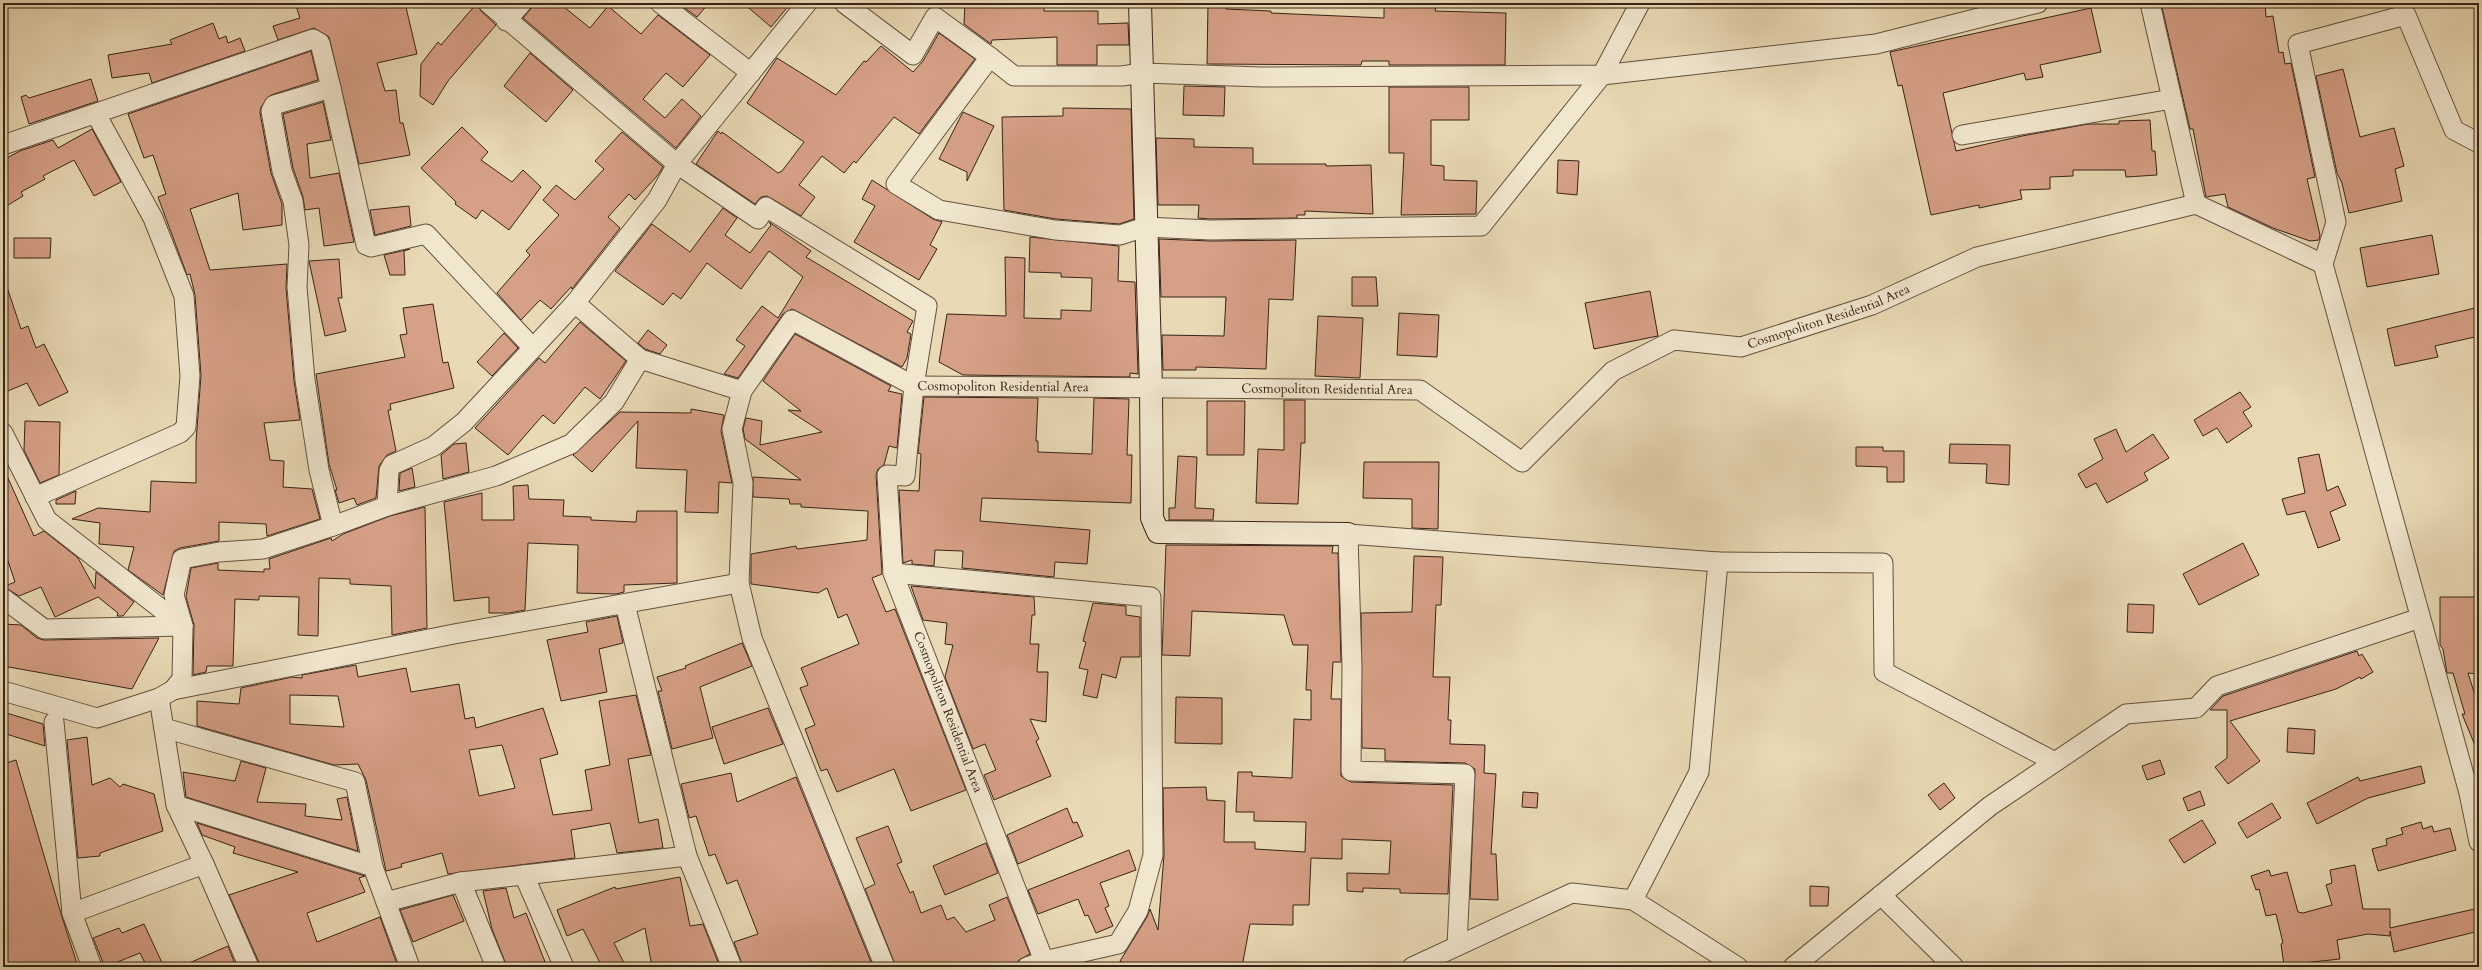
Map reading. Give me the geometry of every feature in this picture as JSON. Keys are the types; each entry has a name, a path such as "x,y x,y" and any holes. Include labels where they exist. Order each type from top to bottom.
{"street":[{"path":"488,3 506,20 677,164 758,219 766,207 927,306 914,386 792,320 742,391 732,429 743,483 739,583 752,638 886,967"},
{"path":"506,20 522,3"},
{"path":"660,3 751,73"},
{"path":"387,506 389,471 392,465 434,446 464,422 575,303 657,200 677,164 807,3"},
{"path":"844,3 914,55 935,17 1014,76 1122,76 1142,73 1262,77 1602,76 1876,44 2038,3"},
{"path":"1140,3 1151,388 1152,518 1158,532 1348,534 1718,562 1883,563 1884,672 2055,762"},
{"path":"990,57 896,184 939,210 1055,230 1120,235 1146,227 1211,230 1481,226 1602,76 1640,3"},
{"path":"2150,3 2196,204 2323,264"},
{"path":"2479,143 2454,130 2406,15 2298,44 2336,222 2323,264 2469,793 2479,842"},
{"path":"3,145 313,39 320,44 366,244 372,247 426,234 534,348"},
{"path":"331,88 274,105 271,111 282,171 293,201 299,245 296,287 305,380 319,470 333,526"},
{"path":"1962,135 2172,100"},
{"path":"35,496 180,432 186,427 190,376 184,296 153,218 96,114"},
{"name":"Cosmopoliton Residential Area","path":"1042,964 894,573 887,475 905,476 914,386 1420,390 1522,462 1613,371 1674,340 1741,348 1872,305 1977,257 2196,204"},
{"path":"575,303 640,359 742,391"},
{"path":"248,967 204,864 176,805 164,728 166,694 182,678 183,626 174,595 182,559 220,552 263,550 387,506 496,476 571,444 614,402 640,359"},
{"path":"3,433 47,520 183,626"},
{"path":"1348,534 1352,668 1351,771 1465,774 1457,946"},
{"path":"1633,900 1699,772 1718,562"},
{"path":"894,573 1151,597 1153,855 1138,911 1118,944 1027,967"},
{"path":"3,691 95,718 166,694 454,634 739,583"},
{"path":"3,598 44,629 183,626"},
{"path":"625,604 687,856 732,967"},
{"path":"1793,967 1990,806 2126,714 2196,708 2217,686 2420,618"},
{"path":"54,722 72,913 92,967"},
{"path":"164,728 355,782 373,867 410,967"},
{"path":"176,805 373,867"},
{"path":"386,902 461,882 687,856"},
{"path":"72,913 204,864"},
{"path":"524,875 564,967"},
{"path":"461,882 496,967"},
{"path":"1412,967 1572,893 1633,900 1738,967"},
{"path":"1881,895 1954,967"}],"building":[{"path":"295,3 405,3 417,54 377,63 385,91 396,90 400,123 403,123 410,155 359,164 329,37 314,28 278,40 273,26 300,18"},
{"path":"477,3 481,11 496,25 448,81 433,105 420,96 421,64 438,42 441,45"},
{"path":"533,3 559,3 590,28 608,6 641,34 658,15 710,55 683,87 666,73 643,99 665,118 682,99 701,116 676,148 523,18 530,10"},
{"path":"678,3 709,3 697,17"},
{"path":"743,3 791,3 771,27"},
{"path":"965,3 991,3 991,5 1044,3 1044,11 1098,11 1098,24 1128,23 1129,45 1097,45 1097,65 1057,65 1057,37 992,40 991,44 964,24"},
{"path":"1208,3 1226,3 1226,9 1271,11 1271,13 1384,18 1384,5 1436,6 1435,11 1506,13 1505,65 1389,65 1389,61 1362,61 1361,65 1207,64"},
{"path":"2161,3 2265,3 2266,17 2273,16 2279,53 2283,52 2285,64 2291,63 2315,177 2307,179 2320,235 2319,240 2310,241 2273,228 2228,207 2225,194 2206,197 2193,129 2190,129"},
{"path":"2091,8 2101,52 2040,65 2043,77 2026,80 2024,73 1943,93 1956,151 2022,136 2088,124 2119,124 2119,121 2150,120 2152,151 2155,151 2157,175 2126,177 2125,170 2073,170 2073,176 2050,177 2050,189 2020,190 2022,199 1979,208 1979,205 1931,215 1902,85 1898,86 1890,52"},
{"path":"213,23 219,39 226,36 228,43 240,38 245,51 152,83 149,73 112,78 108,55 172,44 170,40"},
{"path":"939,33 975,59 919,134 894,117 856,163 854,161 844,173 822,156 799,185 815,197 801,216 767,196 761,197 755,204 696,164 718,131 721,134 722,132 778,173 782,171 804,142 747,103 777,58 836,95 864,61 866,62 881,46 913,72 923,61"},
{"path":"311,51 318,80 271,95 261,107 260,113 271,173 282,204 282,225 243,230 238,193 190,209 210,270 287,264 286,288 294,381 300,420 264,423 270,460 284,461 283,487 312,489 320,519 267,536 266,524 219,522 219,541 180,548 174,551 163,595 128,570 134,547 99,544 100,523 72,519 98,508 150,512 151,481 196,483 196,442 201,375 195,295 190,274 187,275 158,197 166,194 153,155 144,158 128,114"},
{"path":"530,53 573,90 546,122 504,86"},
{"path":"2343,69 2360,137 2394,128 2404,166 2395,169 2402,201 2349,213 2342,183 2337,173 2316,76"},
{"path":"91,79 98,101 29,124 21,97 26,95 29,98"},
{"path":"1184,86 1225,87 1224,116 1183,115"},
{"path":"1389,87 1469,87 1469,120 1431,120 1431,165 1444,166 1444,180 1477,181 1476,214 1401,215 1404,153 1389,153"},
{"path":"323,102 331,140 307,144 310,178 339,173 354,242 324,246 319,208 305,210 303,197 293,168 283,114"},
{"path":"1063,108 1131,109 1134,219 1119,224 1056,219 1004,210 1002,117 1063,116"},
{"path":"963,112 994,126 967,181 967,172 939,159"},
{"path":"462,127 488,152 481,160 512,182 523,170 541,187 509,230 482,210 476,219 455,204 456,202 421,168"},
{"path":"92,129 121,182 94,196 74,160 43,176 45,179 21,192 23,196 3,208 3,160 20,151 53,140 58,148"},
{"path":"622,132 663,167 658,175 635,200 629,194 608,217 620,228 572,289 571,287 551,309 540,300 521,320 497,293 530,255 526,251 559,215 543,200 556,185 575,200 604,169 595,161"},
{"path":"1156,138 1194,139 1194,147 1253,148 1253,164 1326,164 1326,166 1371,165 1373,214 1305,211 1305,215 1297,215 1297,218 1211,219 1198,218 1199,205 1158,205"},
{"path":"1558,160 1579,161 1577,195 1557,193"},
{"path":"872,180 933,219 942,222 930,245 937,249 919,280 854,242 875,206 862,199"},
{"path":"409,206 411,226 375,235 370,210"},
{"path":"723,208 737,218 725,235 750,253 771,225 769,222 811,251 806,257 913,321 907,332 911,334 907,358 902,367 792,309 783,314 738,378 724,374 745,346 736,340 762,306 778,318 803,277 769,251 741,289 707,263 681,299 673,293 663,305 615,271 652,224 690,252"},
{"path":"2432,235 2439,274 2367,287 2360,248"},
{"path":"1030,237 1119,246 1118,281 1135,282 1138,374 1130,373 1130,377 963,375 939,362 947,314 1006,316 1005,257 1025,258 1024,318 1061,319 1061,310 1091,311 1092,278 1061,277 1061,273 1029,272"},
{"path":"14,238 51,238 50,258 14,258"},
{"path":"1159,239 1211,241 1296,240 1293,300 1269,299 1266,369 1196,367 1196,370 1163,370 1162,335 1224,336 1226,297 1161,297"},
{"path":"410,249 404,251 405,275 390,275 384,255"},
{"path":"339,259 342,298 338,298 346,331 325,336 309,261"},
{"path":"1352,277 1376,277 1378,306 1352,306"},
{"path":"6,284 21,329 28,326 36,348 44,344 68,392 39,406 27,383 3,393 3,285"},
{"path":"1650,291 1658,336 1594,349 1585,303"},
{"path":"433,304 443,363 448,362 454,388 390,404 391,410 388,410 396,451 387,455 379,466 376,498 357,505 354,498 339,503 335,490 337,490 329,464 316,374 405,357 400,335 407,334 403,308"},
{"path":"2479,307 2479,336 2435,346 2438,357 2395,366 2387,329"},
{"path":"1399,313 1439,315 1437,357 1397,355"},
{"path":"1318,316 1363,318 1360,378 1315,376"},
{"path":"580,322 626,361 600,399 585,387 554,424 543,415 508,455 475,428 539,358 545,363"},
{"path":"648,330 667,345 660,354 645,349 638,343"},
{"path":"504,333 518,348 492,376 477,362"},
{"path":"795,334 891,386 888,391 902,394 897,448 889,446 884,465 878,469 876,475 882,574 872,578 886,612 895,609 966,790 911,811 894,769 837,792 827,769 821,771 805,729 815,725 800,688 808,685 801,668 859,644 847,614 838,618 827,588 818,593 751,584 751,554 796,546 797,549 867,540 868,511 801,507 801,504 790,504 789,499 753,497 753,477 801,480 745,439 743,429 746,418 762,421 760,445 822,432 788,410 801,411 763,381"},
{"path":"2240,392 2251,407 2243,412 2252,426 2227,443 2217,428 2203,436 2194,420"},
{"path":"924,397 1038,398 1036,441 1038,441 1038,452 1092,454 1094,398 1129,399 1127,455 1132,455 1131,503 982,498 980,521 1090,530 1087,564 1055,562 1054,577 962,568 963,551 935,550 934,566 912,564 912,560 903,563 899,490 919,491 921,454 918,453"},
{"path":"1284,400 1305,400 1305,443 1301,443 1298,504 1256,503 1258,449 1284,450"},
{"path":"1207,401 1245,401 1244,455 1207,455"},
{"path":"691,409 724,415 721,431 732,483 719,482 718,513 685,512 687,470 636,468 638,421 592,472 573,455 620,412 691,413"},
{"path":"25,421 60,422 59,475 40,483 24,450"},
{"path":"2116,429 2126,452 2153,434 2169,458 2144,473 2148,480 2107,503 2096,483 2086,488 2078,474 2103,459 2094,439"},
{"path":"466,443 469,472 443,479 441,455 454,444"},
{"path":"1950,444 2010,445 2009,485 1986,483 1987,464 1949,463"},
{"path":"1856,447 1883,447 1883,451 1904,451 1904,482 1887,482 1887,467 1856,466"},
{"path":"2319,454 2327,491 2338,486 2346,505 2330,512 2340,540 2318,548 2305,511 2287,515 2282,499 2305,493 2298,458"},
{"path":"1178,456 1197,457 1195,508 1214,509 1213,520 1169,520 1169,508 1175,508"},
{"path":"1364,462 1439,462 1438,529 1412,528 1412,499 1363,498"},
{"path":"3,467 34,536 44,531 78,558 95,589 96,572 134,602 123,616 117,616 118,613 98,597 55,617 41,587 19,596 6,588 5,586 15,582 3,546"},
{"path":"412,468 415,487 399,491 400,473"},
{"path":"528,485 529,499 564,500 563,516 591,517 591,520 636,522 637,511 677,511 677,583 624,585 624,592 616,594 577,593 578,545 528,543 525,610 509,613 489,613 489,597 454,601 444,502 482,493 482,520 514,520 513,486"},
{"path":"76,491 75,504 56,504 56,500"},
{"path":"425,507 427,628 392,635 391,586 350,584 350,579 319,578 318,636 298,635 299,597 259,596 259,600 235,599 233,666 207,666 206,672 193,675 194,625 186,597 191,568 218,563 218,570 264,572 264,569 270,569 269,559 331,538 332,541 343,534 390,516"},
{"path":"2243,543 2259,575 2199,605 2183,574"},
{"path":"1166,545 1333,546 1332,553 1338,553 1341,662 1333,662 1331,699 1341,699 1341,776 1351,782 1453,785 1448,894 1400,893 1400,889 1363,888 1363,892 1347,891 1347,873 1389,874 1391,841 1342,839 1342,859 1311,858 1309,905 1293,905 1293,925 1250,924 1242,967 1131,967 1120,961 1147,917 1150,909 1158,930 1164,855 1163,788 1206,787 1207,800 1225,801 1224,842 1255,842 1255,849 1305,852 1306,822 1254,821 1254,812 1236,812 1238,772 1252,772 1252,776 1292,778 1294,719 1311,720 1311,690 1306,690 1308,645 1293,645 1284,615 1192,611 1190,656 1162,655"},
{"path":"1414,556 1443,557 1441,605 1436,605 1433,677 1450,677 1448,720 1451,720 1450,744 1485,745 1484,773 1496,774 1491,854 1496,854 1498,900 1470,899 1475,769 1465,763 1385,761 1385,749 1362,748 1361,613 1412,612"},
{"path":"911,586 1034,597 1035,615 1032,615 1030,644 1039,644 1037,672 1048,672 1046,722 1030,719 1039,739 1036,741 1051,776 994,800 984,775 996,770 985,744 973,749 945,677 953,645 945,644 947,623 923,620"},
{"path":"2440,597 2479,597 2479,674 2468,673 2479,708 2479,755 2462,714 2465,714 2453,673 2447,673 2443,649 2440,645"},
{"path":"1093,603 1126,606 1126,615 1140,617 1140,657 1121,657 1116,678 1102,674 1097,698 1083,695 1088,670 1079,668 1086,642 1083,641"},
{"path":"2128,604 2154,605 2153,633 2127,632"},
{"path":"617,616 623,643 599,649 607,692 561,701 547,640 588,632 586,622"},
{"path":"3,624 21,625 37,638 44,640 159,638 132,689 3,666"},
{"path":"742,643 752,666 700,687 713,738 672,749 658,691 662,691 657,677 686,668 685,666"},
{"path":"2357,651 2359,656 2362,654 2373,672 2361,679 2360,677 2336,689 2230,721 2260,761 2228,784 2215,767 2227,758 2227,710 2210,710 2223,696"},
{"path":"356,665 358,677 406,668 411,692 459,684 465,719 474,717 476,728 543,708 558,754 540,759 553,815 592,810 585,770 610,765 599,701 636,695 651,755 628,759 639,823 658,819 663,848 617,853 610,823 571,830 575,858 448,874 442,853 401,864 402,867 386,871 366,780 358,764 334,765 197,726 197,701 239,704 241,688 292,677 302,678 302,675","holes":["290,695 338,696 344,727 290,724","502,745 515,788 479,796 469,750"]},
{"path":"1176,697 1222,698 1222,744 1175,743"},
{"path":"768,708 783,744 724,764 712,727"},
{"path":"3,712 43,724 45,746 3,733"},
{"path":"2288,728 2315,730 2314,754 2287,752"},
{"path":"87,737 92,785 110,778 120,787 123,784 154,794 163,831 100,853 100,856 78,858 67,740"},
{"path":"16,760 78,967 3,967 3,764"},
{"path":"2160,760 2165,774 2147,780 2142,766"},
{"path":"241,761 266,768 257,802 306,804 305,816 342,820 337,799 347,797 358,851 186,797 183,772 235,781"},
{"path":"2421,766 2425,783 2368,798 2317,824 2307,803 2358,777 2360,781"},
{"path":"731,773 737,802 796,777 873,967 743,967 734,942 758,934 737,880 727,884 715,854 709,856 696,816 689,818 681,784"},
{"path":"1944,783 1955,798 1940,810 1928,795"},
{"path":"2200,791 2205,805 2188,811 2183,798"},
{"path":"1523,792 1538,793 1537,808 1522,807"},
{"path":"2272,803 2281,818 2247,838 2238,823"},
{"path":"1067,808 1073,823 1077,822 1083,836 1018,864 1007,835"},
{"path":"2202,820 2216,843 2184,863 2169,840"},
{"path":"2421,822 2423,829 2432,826 2434,832 2450,828 2456,850 2378,871 2372,849 2387,845 2386,839 2403,834 2401,828"},
{"path":"197,823 365,876 359,878 365,892 307,913 317,942 380,917 398,967 261,967 229,895 298,872 233,853 235,847 202,835"},
{"path":"888,826 902,862 897,864 910,893 913,891 921,913 941,905 947,920 954,917 966,932 995,920 989,905 1007,897 1030,954 1019,960 1014,967 896,967 865,889 875,884 856,838"},
{"path":"986,843 998,873 945,895 933,866"},
{"path":"1129,850 1136,870 1100,883 1109,906 1105,908 1113,926 1096,933 1088,915 1085,916 1078,899 1038,914 1028,890"},
{"path":"2355,865 2363,909 2390,909 2390,928 2479,908 2479,931 2394,952 2390,931 2390,936 2368,934 2337,940 2340,959 2284,965 2281,944 2283,943 2276,914 2266,916 2259,889 2256,890 2251,876 2269,870 2271,876 2287,872 2298,912 2303,913 2332,905 2326,885 2332,883 2330,870"},
{"path":"680,877 690,926 703,924 720,967 652,967 645,928 614,943 626,967 602,967 583,929 567,936 557,910 615,887 616,889"},
{"path":"1810,886 1829,887 1828,906 1810,906"},
{"path":"506,888 514,918 526,913 547,967 507,967 492,929 483,891"},
{"path":"453,895 464,921 413,942 400,910"},
{"path":"144,924 164,967 147,967 140,953 105,967 93,938 119,928 122,933"},
{"path":"228,946 235,964 227,967 180,967"}]}
